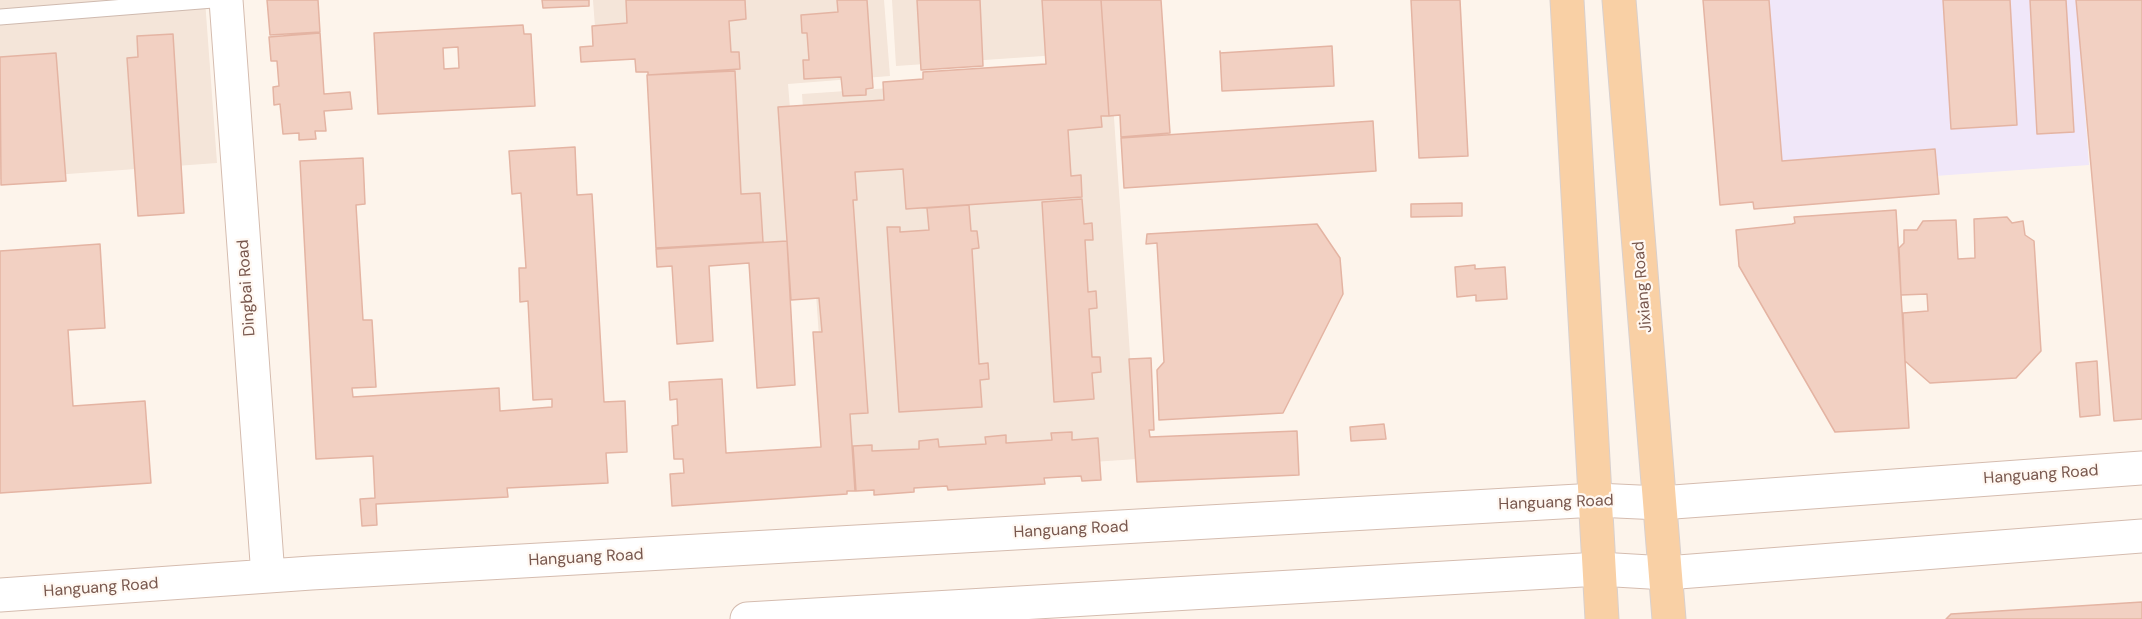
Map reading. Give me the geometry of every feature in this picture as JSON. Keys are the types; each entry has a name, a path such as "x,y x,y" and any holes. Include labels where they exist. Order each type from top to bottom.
{"main road":[{"name":"Dingbai Road","path":"226,0 268,576"},
{"path":"1567,0 1602,619"},
{"name":"Jixiang Road","path":"1619,0 1669,619"},
{"name":"Hanguang Road","path":"0,595 268,576 1596,500 1660,504 2142,468"},
{"path":"747,619 1599,569 1666,573 2142,536"}],"lane":[{"path":"0,17 213,0"}],"shaded area":[{"path":"0,0 205,0 217,163 0,179"},
{"path":"593,0 884,0 890,76 788,84 801,242 688,250 671,22 595,27"},
{"path":"892,0 1113,0 1117,51 896,66"},
{"path":"1711,0 2077,0 2089,165 1725,191"},
{"path":"1111,73 1137,459 829,480 802,94"}],"building":[{"path":"267,0 318,0 320,32 270,35"},
{"path":"542,0 589,0 589,6 543,8"},
{"path":"626,0 745,0 746,19 729,21 731,52 739,52 740,69 648,75 648,72 636,72 635,59 581,62 580,47 593,46 592,26 627,23"},
{"path":"837,0 867,0 873,88 866,89 866,95 843,96 841,77 804,79 803,60 809,60 807,33 802,33 801,15 838,12"},
{"path":"917,0 980,0 983,66 921,70"},
{"path":"1042,0 1101,0 1109,116 1101,116 1102,127 1068,130 1071,176 1081,175 1082,197 906,209 903,169 855,172 857,200 853,200 868,413 850,414 855,491 847,491 847,494 672,506 670,474 684,473 683,459 674,459 672,426 678,425 677,399 670,400 669,382 722,379 726,453 821,447 813,332 822,332 819,298 791,300 778,107 884,100 883,82 923,79 923,72 1046,64"},
{"path":"1101,0 1161,0 1170,133 1121,137 1120,115 1109,116"},
{"path":"1411,0 1460,0 1468,156 1419,158"},
{"path":"1703,0 1769,0 1782,161 1935,149 1939,194 1754,209 1753,202 1720,205"},
{"path":"1943,0 2010,0 2017,125 1951,129"},
{"path":"2030,0 2066,0 2074,132 2037,134"},
{"path":"2076,0 2142,0 2142,419 2114,421"},
{"path":"523,25 524,34 531,34 535,106 378,114 374,33","holes":["458,47 459,68 444,69 443,48"]},
{"path":"320,33 324,94 350,92 352,109 324,111 326,131 315,131 316,139 299,140 299,133 283,134 280,104 274,105 273,87 279,86 277,61 271,61 269,37"},
{"path":"173,34 184,213 138,216 127,58 138,57 137,36"},
{"path":"1332,46 1334,86 1222,91 1220,53"},
{"path":"56,53 66,181 1,185 0,57"},
{"path":"735,71 741,194 760,193 763,242 656,248 647,75"},
{"path":"1373,121 1376,171 1124,188 1121,138"},
{"path":"575,147 577,195 592,194 604,402 625,401 627,452 606,453 608,483 507,488 508,497 376,504 377,525 362,526 360,499 375,498 373,456 316,459 300,161 363,158 365,204 356,205 363,320 372,320 376,387 352,388 353,397 499,388 500,411 552,407 552,399 533,400 528,301 520,302 519,268 526,268 521,193 512,194 509,151"},
{"path":"1082,199 1084,224 1092,223 1093,240 1085,240 1088,292 1096,291 1097,308 1089,309 1092,357 1100,357 1101,372 1092,373 1094,399 1054,402 1042,202"},
{"path":"1462,203 1462,216 1411,217 1411,204"},
{"path":"969,205 971,231 977,231 979,248 972,249 979,364 988,363 989,379 980,380 982,407 899,412 887,227 900,227 900,232 929,230 927,208"},
{"path":"1896,210 1909,428 1835,432 1739,266 1736,230 1792,224 1795,223 1794,217"},
{"path":"2007,217 2012,223 2023,221 2025,235 2034,241 2041,351 2016,378 1930,383 1905,361 1903,313 1928,311 1927,294 1901,295 1899,248 1904,243 1904,230 1917,230 1923,221 1956,220 1958,259 1975,258 1974,219"},
{"path":"1317,224 1340,258 1343,294 1283,413 1159,420 1157,370 1164,362 1157,243 1146,244 1147,234"},
{"path":"787,241 795,385 757,388 749,263 709,266 713,341 677,344 672,266 657,267 656,249"},
{"path":"100,244 105,328 68,330 73,406 145,401 151,483 0,493 0,251"},
{"path":"1475,265 1475,269 1505,267 1507,299 1476,301 1476,295 1457,297 1455,267"},
{"path":"1151,358 1154,430 1149,430 1150,437 1297,431 1299,475 1137,482 1129,359"},
{"path":"2097,361 2100,415 2080,417 2076,363"},
{"path":"1384,424 1386,439 1351,441 1350,427"},
{"path":"1072,432 1072,440 1098,438 1101,480 1082,481 1081,476 1044,478 1045,484 948,490 947,486 914,488 914,492 874,495 874,490 856,491 853,446 872,445 872,451 919,449 919,441 938,439 939,447 986,444 985,437 1006,435 1006,443 1052,440 1051,433"},
{"path":"2142,602 2142,619 1946,619 1951,614"}]}
